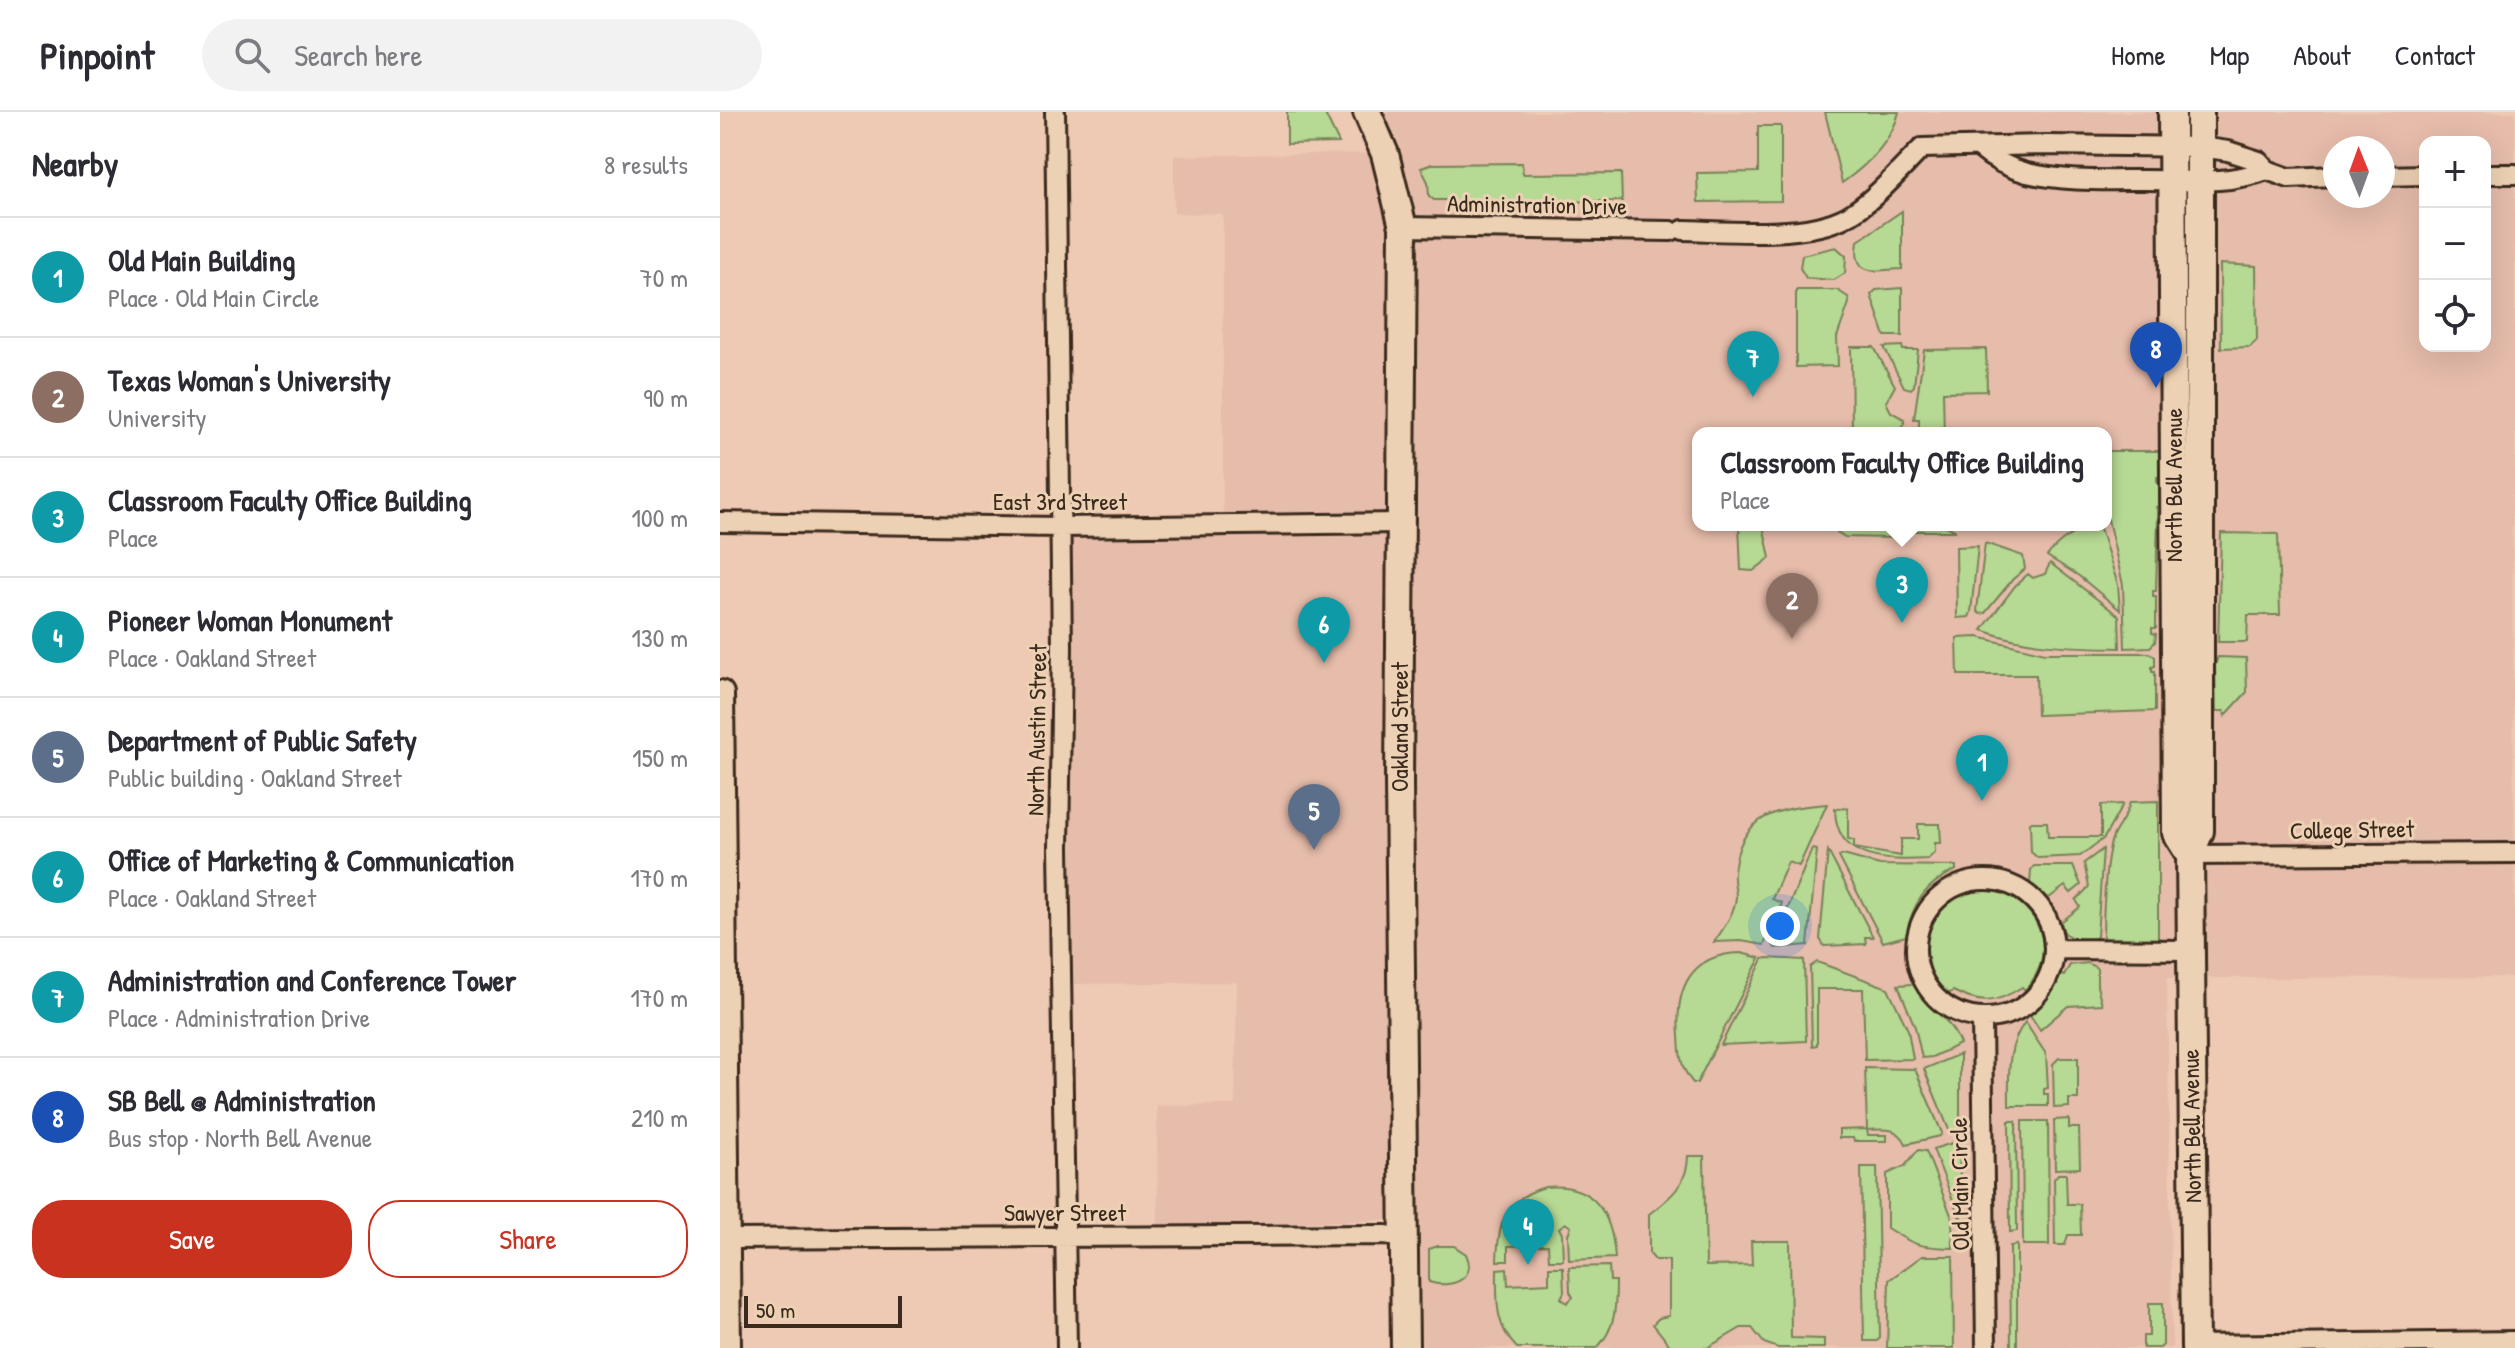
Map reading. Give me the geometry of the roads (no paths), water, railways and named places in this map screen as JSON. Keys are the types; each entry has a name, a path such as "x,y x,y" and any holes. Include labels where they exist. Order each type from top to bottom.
{"main road":[{"name":"Oakland Street","path":"1367,112 1385,154 1403,227 1400,913 1405,1348"},
{"name":"North Bell Avenue","path":"2172,112 2176,833 2190,855"},
{"name":"North Bell Avenue","path":"2195,1346 2190,855 2200,831 2200,112"},
{"path":"720,694 727,1348"}],"street":[{"name":"North Austin Street","path":"1055,112 1062,646 1059,847 1067,1348"},
{"name":"Administration Drive","path":"1403,227 1774,232 1807,228 1854,213 1922,148 2173,145 2228,151 2259,161 2267,170 2289,178 2323,177"},
{"name":"Administration Drive","path":"1978,147 1992,159 2024,172 2068,180 2201,183 2249,177 2267,170"},
{"path":"2491,174 2515,174"},
{"path":"2395,176 2419,175"},
{"name":"East 3rd Street","path":"720,522 1060,527 1401,523"},
{"name":"College Street","path":"2190,855 2515,853"},
{"path":"1981,880 2002,882 2021,889 2045,912 2055,949 2047,981 2032,1001 2006,1016 1982,1019 1950,1010 1934,997 1922,980 1915,957 1917,934 1933,902 1963,883 1981,880"},
{"path":"2055,949 2191,950"},
{"name":"Old Main Circle","path":"1982,1019 1986,1348"},
{"name":"Sawyer Street","path":"727,1239 1385,1235 1404,1238"},
{"path":"2195,1346 2515,1341"}],"place":[{"name":"SB Bell @ Administration","path":"2156,388"},
{"name":"Administration and Conference Tower","path":"1753,397"},
{"name":"Classroom Faculty Office Building","path":"1902,623"},
{"name":"Texas Woman's University","path":"1792,639"},
{"name":"Office of Marketing & Communication","path":"1324,663"},
{"name":"Old Main Building","path":"1982,801"},
{"name":"Department of Public Safety","path":"1314,850"},
{"name":"Pioneer Woman Monument","path":"1528,1265"}]}
